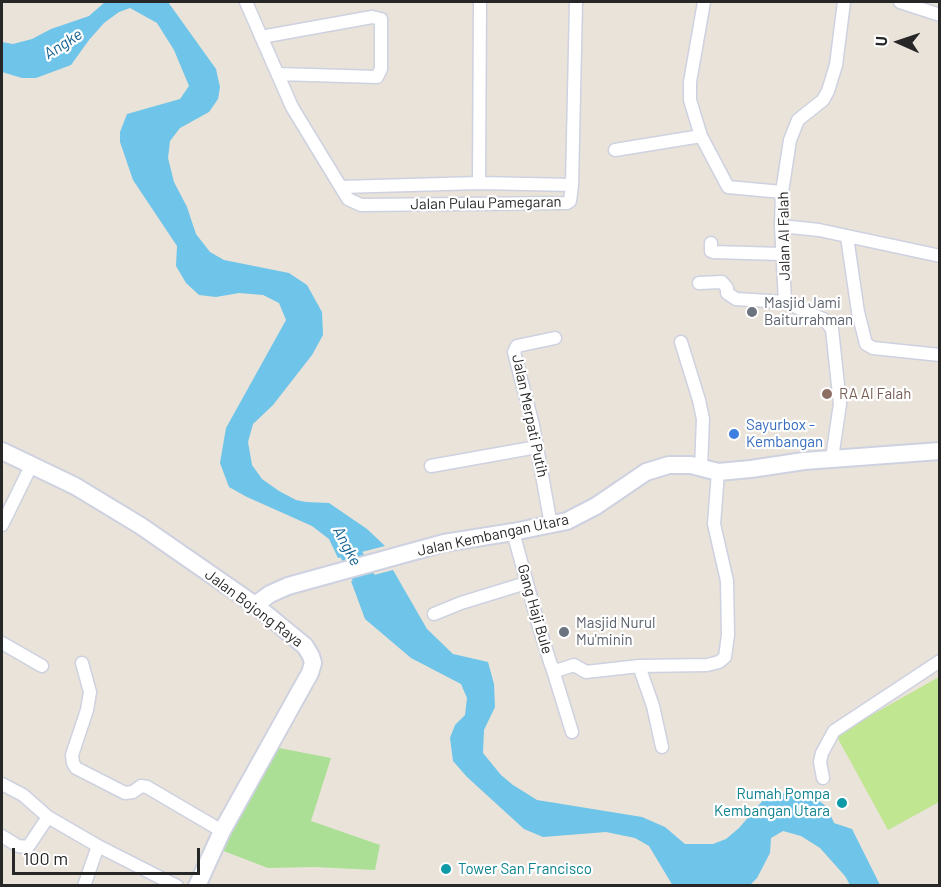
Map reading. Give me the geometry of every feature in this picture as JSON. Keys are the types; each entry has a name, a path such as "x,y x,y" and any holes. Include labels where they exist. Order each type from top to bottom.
{"street":[{"name":"Jalan Pulau Pamegaran","path":"246,2 292,107 348,199 361,205 567,203 572,198 572,185 479,183 341,187"},
{"path":"479,183 480,2"},
{"path":"572,185 576,2"},
{"path":"704,2 690,82 690,100 701,136 728,187 782,192"},
{"name":"Jalan Al Falah","path":"832,458 840,404 832,329 825,320 785,302 781,226 782,192 790,140 798,120 823,100 828,91 836,65 844,2"},
{"path":"900,2 939,15"},
{"path":"261,37 372,17 381,19 381,69 376,77 278,74"},
{"path":"615,150 701,136"},
{"path":"781,226 819,230 939,256"},
{"path":"847,237 858,312 866,344 873,348 939,355"},
{"path":"711,243 713,252 781,254"},
{"path":"699,283 722,282 727,288 727,293 736,299 785,302"},
{"name":"Jalan Merpati Putih","path":"551,525 537,447 515,349 517,346 555,338"},
{"path":"681,342 703,419 701,468"},
{"path":"431,466 537,447"},
{"name":"Jalan Bojong Raya","path":"2,451 75,486 141,525 255,605 305,646 311,656 313,663 310,673 222,831 197,885"},
{"name":"Jalan Kembangan Utara","path":"255,605 270,594 288,586 444,543 567,521 582,514 646,472 676,464 718,472 832,458 939,451"},
{"path":"2,525 32,464"},
{"name":"Gang Haji Bule","path":"513,532 552,667 559,670 574,665 586,672 639,666 708,665 723,661 728,635 727,581 714,525 718,472"},
{"path":"434,615 461,603 526,583"},
{"path":"2,643 42,666"},
{"path":"823,778 820,762 822,753 834,731 939,661"},
{"path":"82,663 90,692 87,710 72,755 76,768 125,793 133,792 141,786 147,787 222,831"},
{"path":"639,666 653,706 662,747"},
{"path":"552,667 572,732"},
{"path":"2,784 23,795 48,818 98,846 177,885"},
{"path":"2,836 18,846 28,848 48,818"},
{"path":"84,885 98,846"}],"green space":[{"path":"939,677 939,802 888,830 836,735"},
{"path":"279,748 331,758 311,821 380,845 375,870 315,867 268,868 221,850"}],"water":[{"path":"105,2 168,2 216,69 220,87 218,99 209,112 180,128 170,141 168,158 174,182 187,207 196,234 210,252 224,260 289,273 307,285 322,312 323,335 312,355 273,405 253,424 248,442 252,465 262,479 279,491 296,500 329,503 367,529 385,546 338,558 329,539 312,526 229,487 220,463 226,428 286,320 279,303 263,295 239,293 216,297 199,295 186,283 176,266 177,246 133,180 120,142 120,132 127,114 180,99 189,86 174,50 157,23 130,8 119,12 104,23 71,65 36,78 22,78 2,72 2,42 13,44 32,39 51,29 89,16"},
{"path":"393,570 427,629 453,654 488,662 494,684 495,707 484,730 483,753 501,775 513,785 537,800 642,817 665,827 685,844 713,844 726,839 739,828 765,798 790,792 814,797 827,807 834,823 852,829 880,885 850,885 820,848 801,836 783,831 771,838 770,853 757,878 750,885 673,886 649,846 635,838 606,832 543,837 524,829 467,777 453,761 450,738 455,725 465,715 467,698 461,684 411,658 365,619 351,581"}],"waterway":[{"name":"Angke","path":"338,529 378,605"}],"place":[{"name":"Masjid Jami Baiturrahman","path":"752,312"},
{"name":"RA Al Falah","path":"827,394"},
{"name":"Sayurbox - Kembangan","path":"734,434"},
{"name":"Masjid Nurul Mu'minin","path":"564,632"},
{"name":"Rumah Pompa Kembangan Utara","path":"842,803"},
{"name":"Tower San Francisco","path":"446,869"}]}
